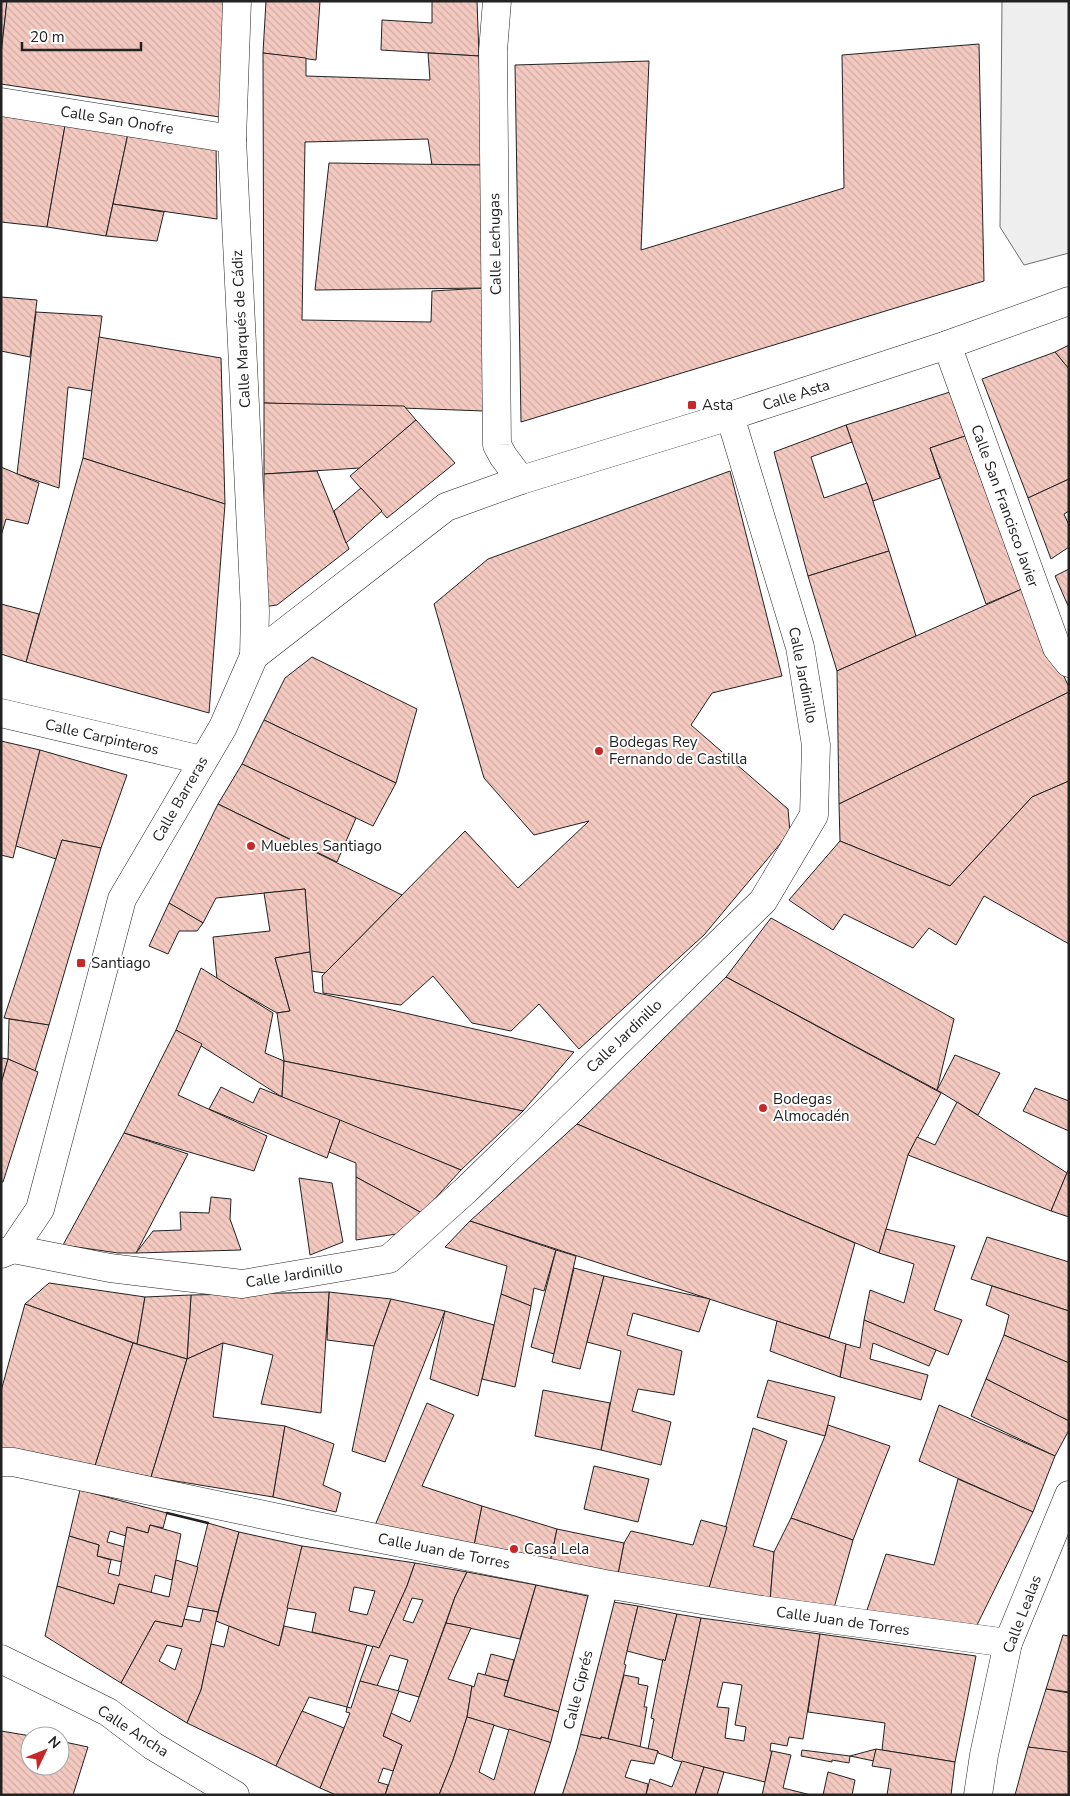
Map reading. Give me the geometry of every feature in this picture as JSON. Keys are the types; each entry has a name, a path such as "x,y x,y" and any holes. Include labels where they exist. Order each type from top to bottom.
{"street":[{"name":"Calle Marqués de Cádiz","path":"237,1 232,139 255,611 254,656"},
{"name":"Calle Lechugas","path":"496,1 493,51 497,444 503,456 521,480"},
{"name":"Calle San Onofre","path":"1,102 232,139"},
{"name":"Calle Asta","path":"521,480 730,416 947,345 1069,301"},
{"name":"Calle San Francisco Javier","path":"947,345 1057,648 1069,663"},
{"name":"Calle Jardinillo","path":"7,1251 110,1268 242,1284 389,1259 466,1190 763,901 814,815 816,745 800,647 730,416"},
{"name":"Calle Barreras","path":"7,1251 40,1209 122,899 223,727 254,656 446,506 521,480"},
{"name":"Calle Carpinteros","path":"1,713 202,760"},
{"name":"Calle Juan de Torres","path":"1,1462 13,1462 606,1584 762,1610 1008,1643"},
{"name":"Calle Lealas","path":"978,1795 984,1755 1008,1643 1069,1495"},
{"name":"Calle Ciprés","path":"548,1795 564,1745 606,1584"},
{"name":"Calle Ancha","path":"1,1659 108,1712 153,1746 235,1795"}],"shaded area":[{"path":"1002,1 1069,1 1069,253 1024,265 1000,227"}],"building":[{"path":"1,1 7,1 1,54"},
{"path":"7,1 228,1 226,118 1,84 1,54"},
{"path":"266,1 320,1 316,60 263,53"},
{"path":"432,1 477,1 479,56 381,50 382,20 432,23"},
{"path":"979,44 984,281 521,422 515,65 649,61 641,250 844,188 842,55"},
{"path":"263,53 306,58 306,76 430,80 428,53 479,56 482,165 432,165 428,139 305,142 302,320 431,322 432,291 484,288 484,411 264,403"},
{"path":"1,110 66,120 47,227 1,222"},
{"path":"66,120 129,129 106,236 47,227"},
{"path":"129,129 216,143 217,219 113,204"},
{"path":"329,163 482,165 484,288 315,290"},
{"path":"113,204 164,212 157,241 106,236"},
{"path":"1,297 37,300 30,357 1,351"},
{"path":"36,312 102,316 92,391 68,387 59,488 17,474"},
{"path":"99,337 221,358 225,504 83,458"},
{"path":"1069,345 1069,369 1055,352"},
{"path":"1055,352 1069,369 1069,479 1028,498 982,379"},
{"path":"950,392 965,436 930,448 940,478 873,501 846,425"},
{"path":"264,403 404,406 416,420 360,468 264,474"},
{"path":"416,420 455,463 387,518 350,476"},
{"path":"846,425 852,442 811,457 824,498 867,483 889,551 808,576 774,452"},
{"path":"965,436 1022,589 986,604 930,448"},
{"path":"83,458 225,504 209,713 26,662"},
{"path":"1,467 39,483 28,524 6,519 1,536"},
{"path":"317,471 349,549 277,605 263,607 264,474"},
{"name":"Bodegas Rey Fernando de Castilla","path":"730,471 782,676 712,693 691,725 788,809 790,832 704,935 579,1049 539,1004 511,1031 472,1023 433,976 401,1005 323,993 322,976 465,831 518,888 589,821 534,835 484,778 434,604 488,559"},
{"path":"1069,479 1069,511 1064,514 1069,525 1069,547 1051,559 1028,498"},
{"path":"361,488 382,511 346,543 334,511"},
{"path":"889,551 916,636 837,671 808,576"},
{"path":"1069,569 1069,608 1055,576"},
{"path":"1022,589 1069,687 1069,692 839,804 837,671"},
{"path":"1,604 39,614 26,662 1,654"},
{"path":"312,657 417,709 396,783 264,720 285,678"},
{"path":"1069,692 1069,781 1032,797 950,886 840,841 839,804"},
{"path":"264,720 396,783 373,826 242,764"},
{"path":"1,741 40,750 13,858 1,855"},
{"path":"40,750 127,775 101,848 62,840 56,859 16,846"},
{"path":"242,764 356,818 337,862 218,804"},
{"path":"1069,781 1069,944 984,896 956,945 929,928 913,948 844,914 833,930 789,900 840,841 950,886 1032,797"},
{"name":"Muebles Santiago","path":"218,804 402,895 325,973 311,971 305,889 216,898 203,923 169,903"},
{"path":"62,840 101,848 49,1025 4,1018"},
{"path":"305,889 310,952 275,958 290,1011 277,1013 217,979 213,937 270,931 264,893"},
{"path":"169,903 203,923 197,931 179,931 168,954 149,946"},
{"path":"771,918 954,1019 937,1090 726,977"},
{"path":"310,952 314,992 574,1052 523,1111 284,1061 277,1013 290,1011 275,958"},
{"path":"201,968 273,1013 265,1053 284,1061 282,1097 176,1030"},
{"name":"Bodegas Almocadén","path":"726,977 941,1093 908,1155 879,1253 577,1124"},
{"path":"9,1019 49,1025 35,1071 8,1059"},
{"path":"176,1030 202,1044 178,1095 267,1136 254,1171 124,1133"},
{"path":"955,1055 1000,1073 978,1115 937,1090"},
{"path":"1,1058 8,1059 1,1084"},
{"path":"8,1059 38,1072 3,1182 1,1182 1,1084"},
{"path":"284,1061 523,1111 461,1170 282,1097"},
{"path":"221,1087 253,1103 260,1088 340,1120 327,1158 209,1109"},
{"path":"1035,1088 1069,1101 1069,1131 1023,1111"},
{"path":"957,1102 1067,1173 1051,1211 908,1155 917,1137 935,1145"},
{"path":"340,1120 461,1170 422,1213 356,1177 356,1163 329,1152"},
{"path":"577,1124 855,1243 829,1338 470,1221"},
{"path":"124,1133 188,1154 136,1253 118,1253 63,1245"},
{"path":"1069,1168 1069,1217 1051,1211"},
{"path":"356,1177 422,1213 397,1234 356,1240"},
{"path":"299,1178 332,1183 343,1242 310,1255"},
{"path":"211,1197 231,1199 230,1219 241,1250 136,1253 153,1231 181,1230 180,1212 209,1213"},
{"path":"470,1221 556,1250 544,1291 534,1288 531,1306 501,1294 507,1266 445,1247"},
{"path":"886,1229 955,1246 934,1310 962,1320 948,1355 864,1320 870,1290 904,1303 914,1264 879,1253"},
{"path":"987,1237 1069,1262 1069,1311 971,1279"},
{"path":"556,1250 576,1256 554,1354 531,1347"},
{"path":"574,1268 604,1276 580,1369 552,1362"},
{"path":"604,1276 710,1299 699,1332 633,1313 627,1335 682,1351 674,1395 638,1389 632,1411 671,1422 661,1465 601,1450 621,1351 587,1342"},
{"path":"49,1283 145,1297 137,1344 25,1304"},
{"path":"992,1286 1069,1311 1069,1363 1004,1335 1009,1315 986,1305"},
{"path":"329,1292 391,1299 374,1346 327,1340"},
{"path":"329,1292 321,1413 261,1404 273,1355 223,1343 187,1359 191,1295"},
{"path":"501,1294 531,1306 515,1387 482,1379"},
{"path":"191,1295 187,1359 137,1344 145,1297"},
{"path":"391,1299 445,1311 385,1462 352,1451 374,1346"},
{"path":"25,1304 133,1343 95,1466 1,1451 1,1391"},
{"path":"445,1311 494,1325 478,1396 430,1379"},
{"path":"864,1320 936,1350 929,1366 873,1343 870,1359 928,1375 921,1400 840,1377 846,1344 860,1348"},
{"path":"777,1321 846,1344 840,1377 770,1351"},
{"path":"1004,1335 1069,1363 1069,1421 986,1379"},
{"path":"133,1343 187,1359 151,1477 95,1466"},
{"path":"223,1343 213,1417 285,1426 273,1497 151,1477 187,1359"},
{"path":"986,1379 1069,1421 1069,1430 1055,1456 971,1416"},
{"path":"768,1380 835,1397 825,1436 757,1417"},
{"path":"543,1390 610,1403 601,1450 535,1436"},
{"path":"427,1403 454,1415 422,1486 482,1506 474,1546 373,1530"},
{"path":"939,1405 1055,1456 1033,1512 919,1461"},
{"path":"828,1425 890,1446 853,1540 791,1518"},
{"path":"285,1426 334,1444 323,1485 341,1493 336,1512 273,1497"},
{"path":"753,1428 787,1441 753,1546 774,1552 770,1601 708,1591"},
{"path":"594,1466 649,1479 638,1522 584,1509"},
{"path":"958,1479 1033,1512 975,1629 866,1613 886,1554 934,1565"},
{"path":"80,1490 167,1513 163,1528 150,1525 148,1533 127,1527 126,1536 110,1531 107,1542 125,1547 122,1562 97,1556 99,1545 69,1536"},
{"path":"482,1506 557,1529 550,1563 474,1546"},
{"path":"791,1518 853,1540 834,1608 770,1601 774,1552"},
{"path":"701,1520 727,1527 708,1591 617,1579 624,1543 631,1531 693,1545"},
{"path":"208,1523 239,1532 218,1612 187,1606"},
{"path":"150,1525 181,1534 172,1580 155,1575 151,1593 119,1584 114,1604 57,1586 69,1536 99,1545 97,1556 111,1560 108,1573 119,1576 127,1527 148,1533"},
{"path":"557,1529 624,1543 617,1579 550,1563"},
{"path":"239,1532 302,1546 279,1646 216,1621"},
{"path":"302,1546 415,1563 407,1586 379,1648 312,1632 316,1613 287,1608","holes":["354,1587 375,1591 367,1615 349,1611"]},
{"path":"176,1560 198,1567 182,1627 155,1621 121,1683 45,1636 57,1586 114,1604 119,1584 169,1597"},
{"path":"415,1563 467,1572 455,1597 419,1697 398,1691 408,1660 390,1655 377,1686 360,1681 373,1646 379,1648 407,1586","holes":["412,1598 423,1600 413,1623 403,1620"]},
{"path":"467,1572 536,1585 520,1639 446,1623 455,1597"},
{"path":"536,1585 597,1598 566,1714 504,1696"},
{"path":"607,1601 638,1606 608,1739 601,1737 601,1739 574,1733"},
{"path":"638,1606 677,1614 665,1661 627,1651"},
{"path":"203,1609 218,1612 201,1690 187,1723 121,1683 155,1621 182,1627 184,1619 200,1622","holes":["167,1645 182,1649 175,1670 159,1661"]},
{"path":"677,1614 701,1618 672,1758 658,1753 658,1751 648,1749 654,1719 651,1718 663,1659 665,1661"},
{"path":"701,1618 820,1634 803,1739 789,1737 787,1746 771,1743 770,1751 772,1751 765,1782 672,1758","holes":["723,1682 742,1685 735,1725 746,1727 744,1741 725,1738 729,1708 717,1707"]},
{"path":"446,1623 471,1628 448,1679 472,1686 467,1717 453,1760 439,1795 385,1795 402,1745 383,1736 391,1713 410,1722"},
{"path":"229,1626 279,1646 284,1626 367,1645 347,1707 309,1697 276,1766 187,1723 201,1690 211,1644 224,1647"},
{"path":"820,1634 976,1656 955,1762 882,1750 885,1723 808,1712"},
{"path":"1063,1635 1069,1636 1069,1692 1046,1689"},
{"path":"491,1654 514,1660 508,1681 485,1675"},
{"path":"478,1673 508,1681 504,1696 566,1714 558,1745 467,1717 472,1686 474,1687"},
{"path":"624,1675 639,1678 638,1684 648,1686 644,1707 647,1707 640,1747 608,1739"},
{"path":"360,1681 399,1691 383,1736 402,1745 393,1771 383,1768 378,1782 388,1785 385,1795 336,1795 320,1788 350,1713 346,1712 347,1707 351,1708"},
{"path":"1046,1689 1069,1693 1069,1753 1028,1747"},
{"path":"302,1711 344,1728 320,1788 276,1766"},
{"path":"467,1717 494,1725 479,1772 494,1780 509,1729 558,1745 544,1795 439,1795"},
{"path":"1,1731 20,1734 20,1776 70,1776 70,1743 88,1747 73,1795 1,1795"},
{"path":"574,1733 601,1739 601,1737 658,1751 654,1764 631,1760 625,1777 648,1784 646,1795 555,1795"},
{"path":"1028,1747 1068,1752 1069,1795 1015,1795"},
{"path":"876,1749 874,1761 850,1756"},
{"path":"876,1749 955,1762 951,1795 887,1795 891,1769 872,1766"},
{"path":"802,1750 850,1756 849,1763 801,1756"},
{"path":"772,1751 791,1755 783,1788 811,1795 762,1795"},
{"path":"682,1761 704,1767 695,1795 646,1795 650,1779 672,1787"},
{"path":"704,1767 724,1772 717,1795 695,1795"},
{"path":"828,1772 855,1780 852,1795 823,1795"}],"wall":[{"path":"167,1513 208,1523"}],"place":[{"name":"Asta","path":"692,405"},
{"name":"Bodegas Rey Fernando de Castilla","path":"599,751"},
{"name":"Muebles Santiago","path":"251,846"},
{"name":"Santiago","path":"81,963"},
{"name":"Bodegas Almocadén","path":"763,1108"},
{"name":"Casa Lela","path":"514,1549"}]}
